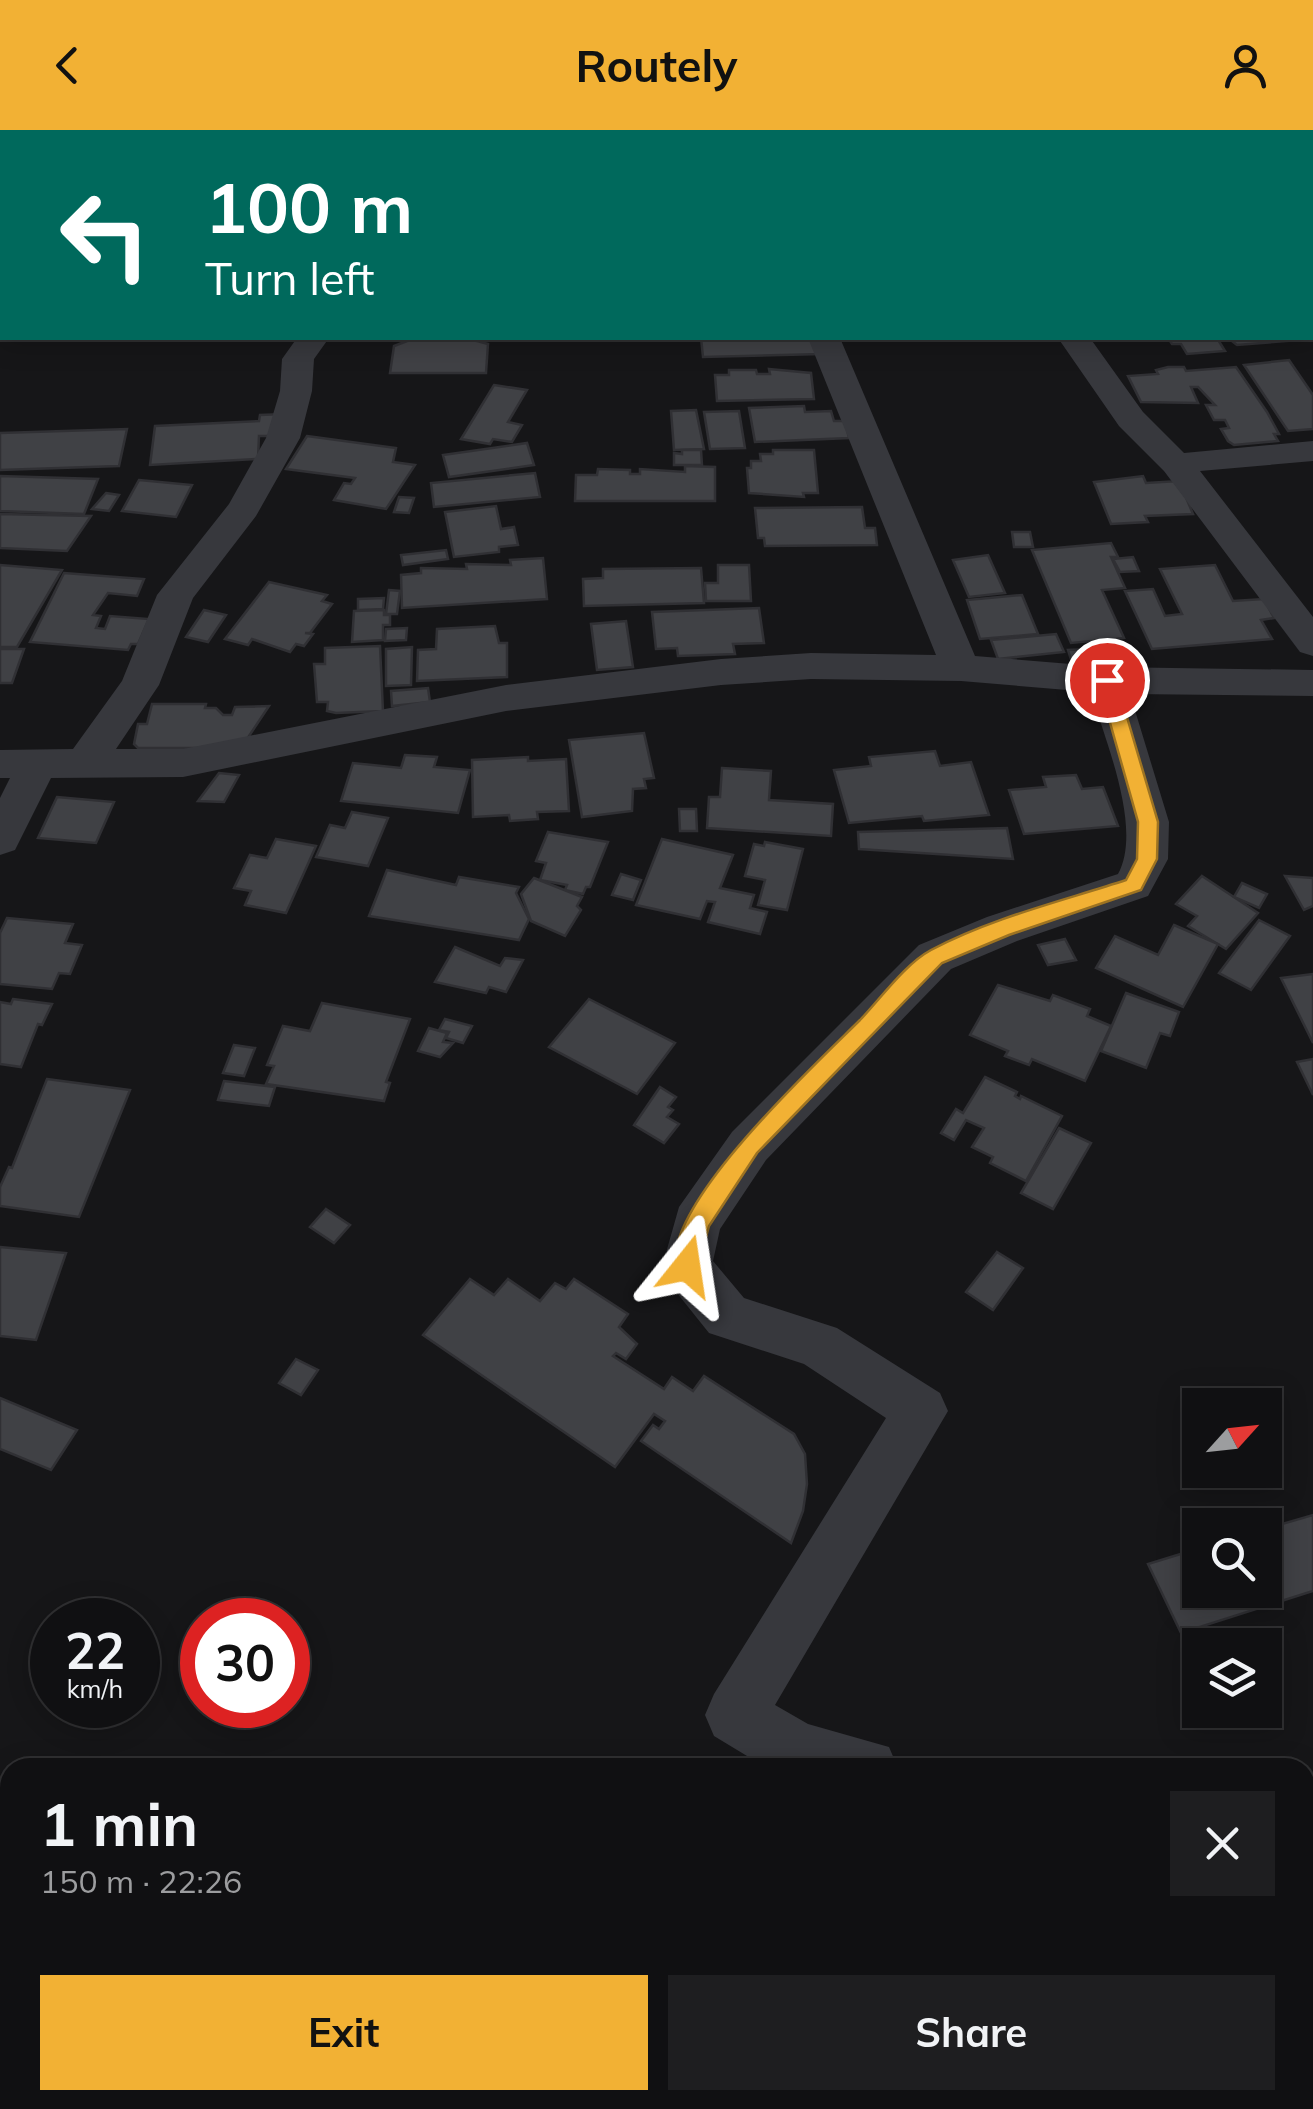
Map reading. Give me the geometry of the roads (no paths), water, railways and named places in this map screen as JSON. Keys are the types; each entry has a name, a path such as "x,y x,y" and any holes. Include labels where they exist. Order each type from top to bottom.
{"street":[{"path":"86,761 140,686 176,596 244,508 283,438 296,391 298,359 312,340"},
{"path":"825,340 961,668"},
{"path":"1075,340 1131,418 1176,464 1313,642"},
{"path":"1176,464 1313,451"},
{"path":"0,839 18,765 86,761 183,763 487,702 598,684 810,666 961,668 1107,680 1313,682"},
{"path":"824,1758 798,1752 735,1716 921,1411 819,1345 726,1316 687,1266 698,1222 749,1146 935,957 1002,929 1133,885 1147,859 1148,822 1107,680"}]}
